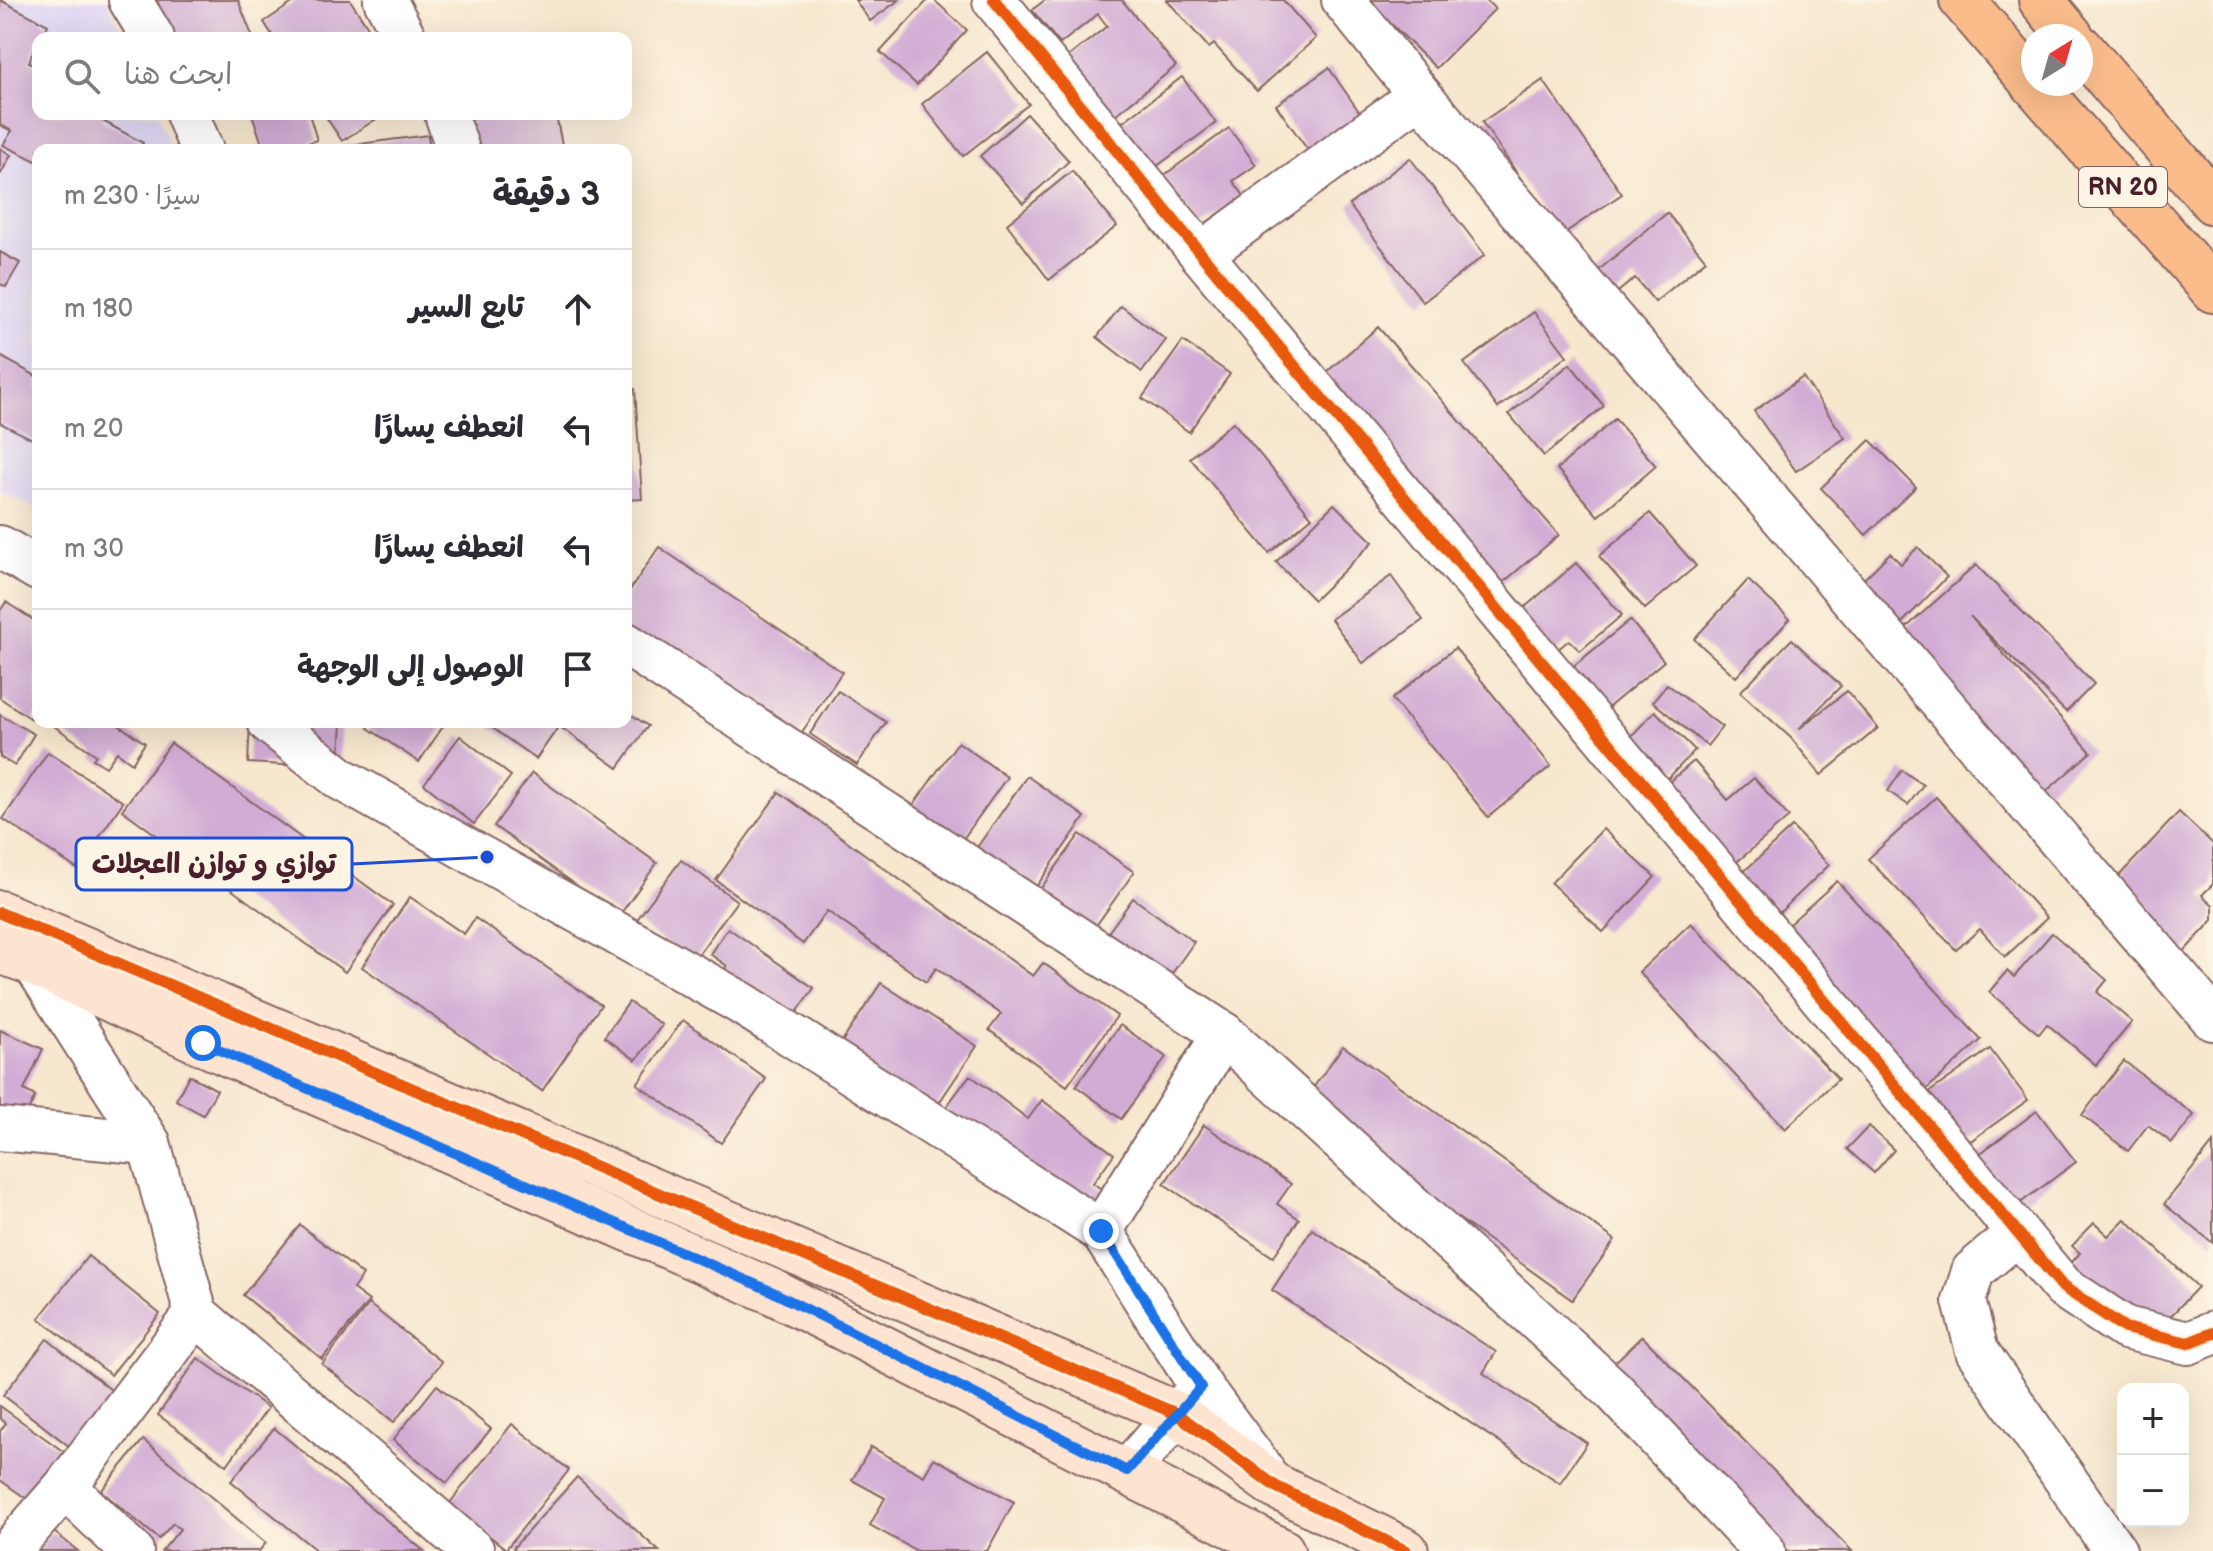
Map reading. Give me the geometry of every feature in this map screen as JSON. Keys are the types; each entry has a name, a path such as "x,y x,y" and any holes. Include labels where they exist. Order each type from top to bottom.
{"highway":[{"name":"RN 20","path":"1962,0 2021,69"},
{"path":"2041,0 2061,24"},
{"name":"RN 20","path":"2093,62 2213,202"},
{"name":"RN 20","path":"2044,96 2213,290"}],"street":[{"path":"130,0 149,32"},
{"path":"385,0 402,32"},
{"path":"994,0 1201,254 2063,1287 2125,1328 2188,1343 2213,1333"},
{"path":"1343,0 1420,95 2213,1019"},
{"path":"1201,254 1420,95"},
{"path":"190,120 200,144"},
{"path":"448,120 456,144"},
{"path":"0,547 32,566"},
{"path":"632,648 1224,1034 1613,1390 1764,1551"},
{"path":"277,728 341,779 741,1003 1101,1231 1189,1400 1275,1486 1406,1551"},
{"path":"9,935 1189,1400"},
{"path":"9,935 149,1143 196,1314 469,1550"},
{"path":"9,935 203,1043 771,1291 1282,1551"},
{"path":"1101,1231 1224,1034"},
{"path":"0,1129 149,1143"},
{"path":"2018,1233 1973,1271 1964,1301 1977,1351 2115,1551"},
{"path":"9,1551 65,1487 196,1314"},
{"path":"1127,1471 1189,1400"},
{"path":"65,1487 132,1551"}],"shaded area":[{"path":"0,0 107,0 121,32 32,32 32,120 160,120 170,144 32,144 32,507 0,490"}],"building":[{"path":"0,0 48,25 45,32 32,32 29,62 32,63 32,120 101,120 143,143 32,144 32,159 3,145 12,131 0,125"},
{"path":"157,0 238,0 251,32 170,32"},
{"path":"297,0 350,0 371,32 270,32 264,22"},
{"path":"855,0 899,0 870,21"},
{"path":"928,0 934,0 967,30 917,85 880,52"},
{"path":"1045,0 1122,0 1176,66 1115,115 1068,57 1107,26 1098,14 1060,44 1032,10"},
{"path":"1167,0 1283,0 1316,38 1257,91 1214,44 1209,48"},
{"path":"1367,0 1486,0 1495,9 1436,68"},
{"path":"987,52 1029,104 963,156 922,104"},
{"path":"1329,68 1369,126 1317,163 1276,105"},
{"path":"1182,77 1216,123 1153,169 1120,124"},
{"path":"1543,80 1622,194 1560,236 1482,122"},
{"path":"1027,114 1069,161 1023,203 980,156"},
{"path":"254,120 311,120 317,140 305,144 262,144"},
{"path":"328,120 375,120 342,141"},
{"path":"469,120 557,120 562,144 474,144"},
{"path":"1229,128 1256,165 1233,181 1244,196 1200,227 1163,176"},
{"path":"428,135 429,144 359,144"},
{"path":"0,148 11,155 0,175"},
{"path":"1410,158 1485,255 1423,302 1349,205"},
{"path":"1072,171 1117,226 1049,280 1007,224"},
{"path":"1667,213 1706,260 1655,302 1635,278 1613,296 1594,274"},
{"path":"0,252 20,263 6,287 0,284"},
{"path":"1121,306 1166,340 1142,372 1097,337"},
{"path":"1534,312 1567,356 1498,408 1464,363"},
{"path":"1378,327 1559,535 1492,592 1312,385"},
{"path":"1183,341 1230,374 1189,432 1142,398"},
{"path":"0,356 32,374 32,439 0,423"},
{"path":"1570,364 1604,406 1544,456 1509,414"},
{"path":"1803,377 1845,438 1796,471 1754,411"},
{"path":"632,389 635,389 642,499 632,500"},
{"path":"1615,419 1656,466 1598,516 1557,469"},
{"path":"1233,422 1312,517 1269,553 1190,458"},
{"path":"1870,440 1916,487 1866,535 1821,488"},
{"path":"1334,504 1373,542 1314,600 1276,562"},
{"path":"1650,513 1696,566 1645,609 1599,556"},
{"path":"659,547 842,672 796,741 632,650 632,587"},
{"path":"1918,547 1947,577 1896,629 1855,588 1890,553 1901,564"},
{"path":"1576,563 1622,615 1580,651 1569,640 1550,656 1516,615"},
{"path":"1976,565 2094,684 2066,712 1970,616 2091,752 2033,803 1890,642"},
{"path":"1391,576 1423,620 1363,663 1331,619"},
{"path":"1748,580 1790,619 1736,677 1694,639"},
{"path":"6,602 32,619 32,719 0,698 0,611"},
{"path":"1630,620 1664,661 1598,716 1564,674"},
{"path":"1792,639 1841,686 1799,729 1847,691 1878,728 1821,775 1791,738 1740,692"},
{"path":"1455,648 1551,766 1488,817 1392,699"},
{"path":"1667,684 1722,727 1707,746 1653,702"},
{"path":"838,691 886,722 857,765 810,734"},
{"path":"1655,711 1695,750 1657,790 1617,751"},
{"path":"0,715 34,734 15,766 0,757"},
{"path":"632,715 648,726 618,768 562,728 632,728"},
{"path":"57,728 123,728 145,743 132,763 117,752 106,767 93,759 96,755"},
{"path":"250,728 342,728 339,768 248,763"},
{"path":"368,728 442,728 419,762"},
{"path":"492,728 558,728 536,759"},
{"path":"460,736 511,776 474,824 424,784"},
{"path":"958,742 1007,777 958,846 909,811"},
{"path":"171,743 393,905 345,972 122,810"},
{"path":"48,752 123,802 77,869 3,819"},
{"path":"1694,761 1728,800 1754,778 1789,817 1731,867 1662,788"},
{"path":"1902,770 1923,785 1908,805 1888,791"},
{"path":"532,773 657,863 619,916 494,826"},
{"path":"1027,776 1085,817 1029,897 971,856"},
{"path":"779,792 1033,976 1043,963 1117,1016 1067,1086 989,1030 1001,1014 936,968 926,982 827,911 803,944 716,880"},
{"path":"1936,797 2047,918 2005,957 1980,929 1956,950 1868,859"},
{"path":"2179,812 2213,844 2213,884 2202,895 2213,905 2213,920 2176,960 2103,893"},
{"path":"1792,827 1829,865 1776,916 1739,876"},
{"path":"1603,829 1655,877 1603,932 1551,883"},
{"path":"1080,834 1134,872 1088,937 1034,898"},
{"path":"681,860 737,901 692,963 636,921"},
{"path":"1837,881 1981,1040 1918,1097 1775,937"},
{"path":"410,897 464,934 475,918 601,1005 542,1091 362,967"},
{"path":"1133,898 1194,942 1157,995 1095,951"},
{"path":"1691,923 1838,1079 1785,1129 1639,972"},
{"path":"728,928 814,988 772,1048 704,999 727,966 710,954"},
{"path":"2052,933 2107,980 2097,992 2132,1022 2096,1065 2047,1024 2039,1034 1989,992 2007,971 2014,977"},
{"path":"881,983 977,1046 918,1134 823,1070"},
{"path":"629,1002 662,1025 636,1060 604,1037"},
{"path":"683,1020 766,1079 721,1143 637,1084"},
{"path":"1120,1025 1166,1057 1121,1119 1076,1086"},
{"path":"0,1030 43,1049 24,1090 35,1096 20,1130 0,1121"},
{"path":"1343,1046 1615,1240 1572,1300 1301,1105"},
{"path":"1990,1049 2028,1100 1962,1147 1924,1096"},
{"path":"2124,1061 2194,1115 2172,1143 2148,1125 2128,1151 2082,1115"},
{"path":"189,1075 217,1090 203,1115 176,1100"},
{"path":"970,1075 1028,1119 1042,1100 1114,1154 1093,1183 1108,1194 1087,1223 932,1126"},
{"path":"2037,1111 2076,1162 2012,1209 1974,1158"},
{"path":"1204,1125 1291,1184 1277,1204 1299,1219 1273,1257 1164,1184"},
{"path":"1869,1126 1894,1150 1874,1173 1847,1149"},
{"path":"2213,1143 2213,1243 2164,1204"},
{"path":"2125,1219 2198,1287 2150,1338 2070,1264 2080,1253 2072,1246 2094,1223 2108,1236"},
{"path":"300,1225 363,1275 353,1289 369,1301 322,1359 243,1295"},
{"path":"1312,1229 1496,1352 1483,1373 1587,1443 1560,1483 1272,1290"},
{"path":"88,1256 160,1314 111,1375 39,1318"},
{"path":"369,1304 442,1362 394,1422 322,1364"},
{"path":"1642,1336 1852,1551 1748,1551 1602,1375"},
{"path":"47,1339 121,1398 78,1453 3,1395"},
{"path":"198,1358 268,1408 227,1465 158,1415"},
{"path":"437,1385 491,1429 447,1483 393,1440"},
{"path":"0,1406 71,1457 37,1506 0,1480 0,1431 6,1423 0,1419"},
{"path":"512,1424 569,1470 506,1549 449,1504"},
{"path":"274,1428 424,1551 317,1551 231,1481"},
{"path":"143,1440 266,1543 259,1551 162,1551 180,1529 173,1523 159,1539 101,1491"},
{"path":"871,1447 924,1476 934,1458 1014,1502 987,1551 917,1551 870,1525 885,1498 852,1480"},
{"path":"577,1477 659,1551 516,1551 513,1548"},
{"path":"53,1531 78,1551 37,1551"}],"cycle path":[{"path":"994,0 1201,254 2063,1287 2125,1328 2188,1343 2213,1333"},
{"path":"0,913 1177,1414 1275,1486 1406,1551"}],"place":[{"name":"توازي و توازن ااعجلات","path":"487,857"}],"route":[{"path":"203,1043 771,1291 1127,1471 1201,1387 1101,1231"}]}
